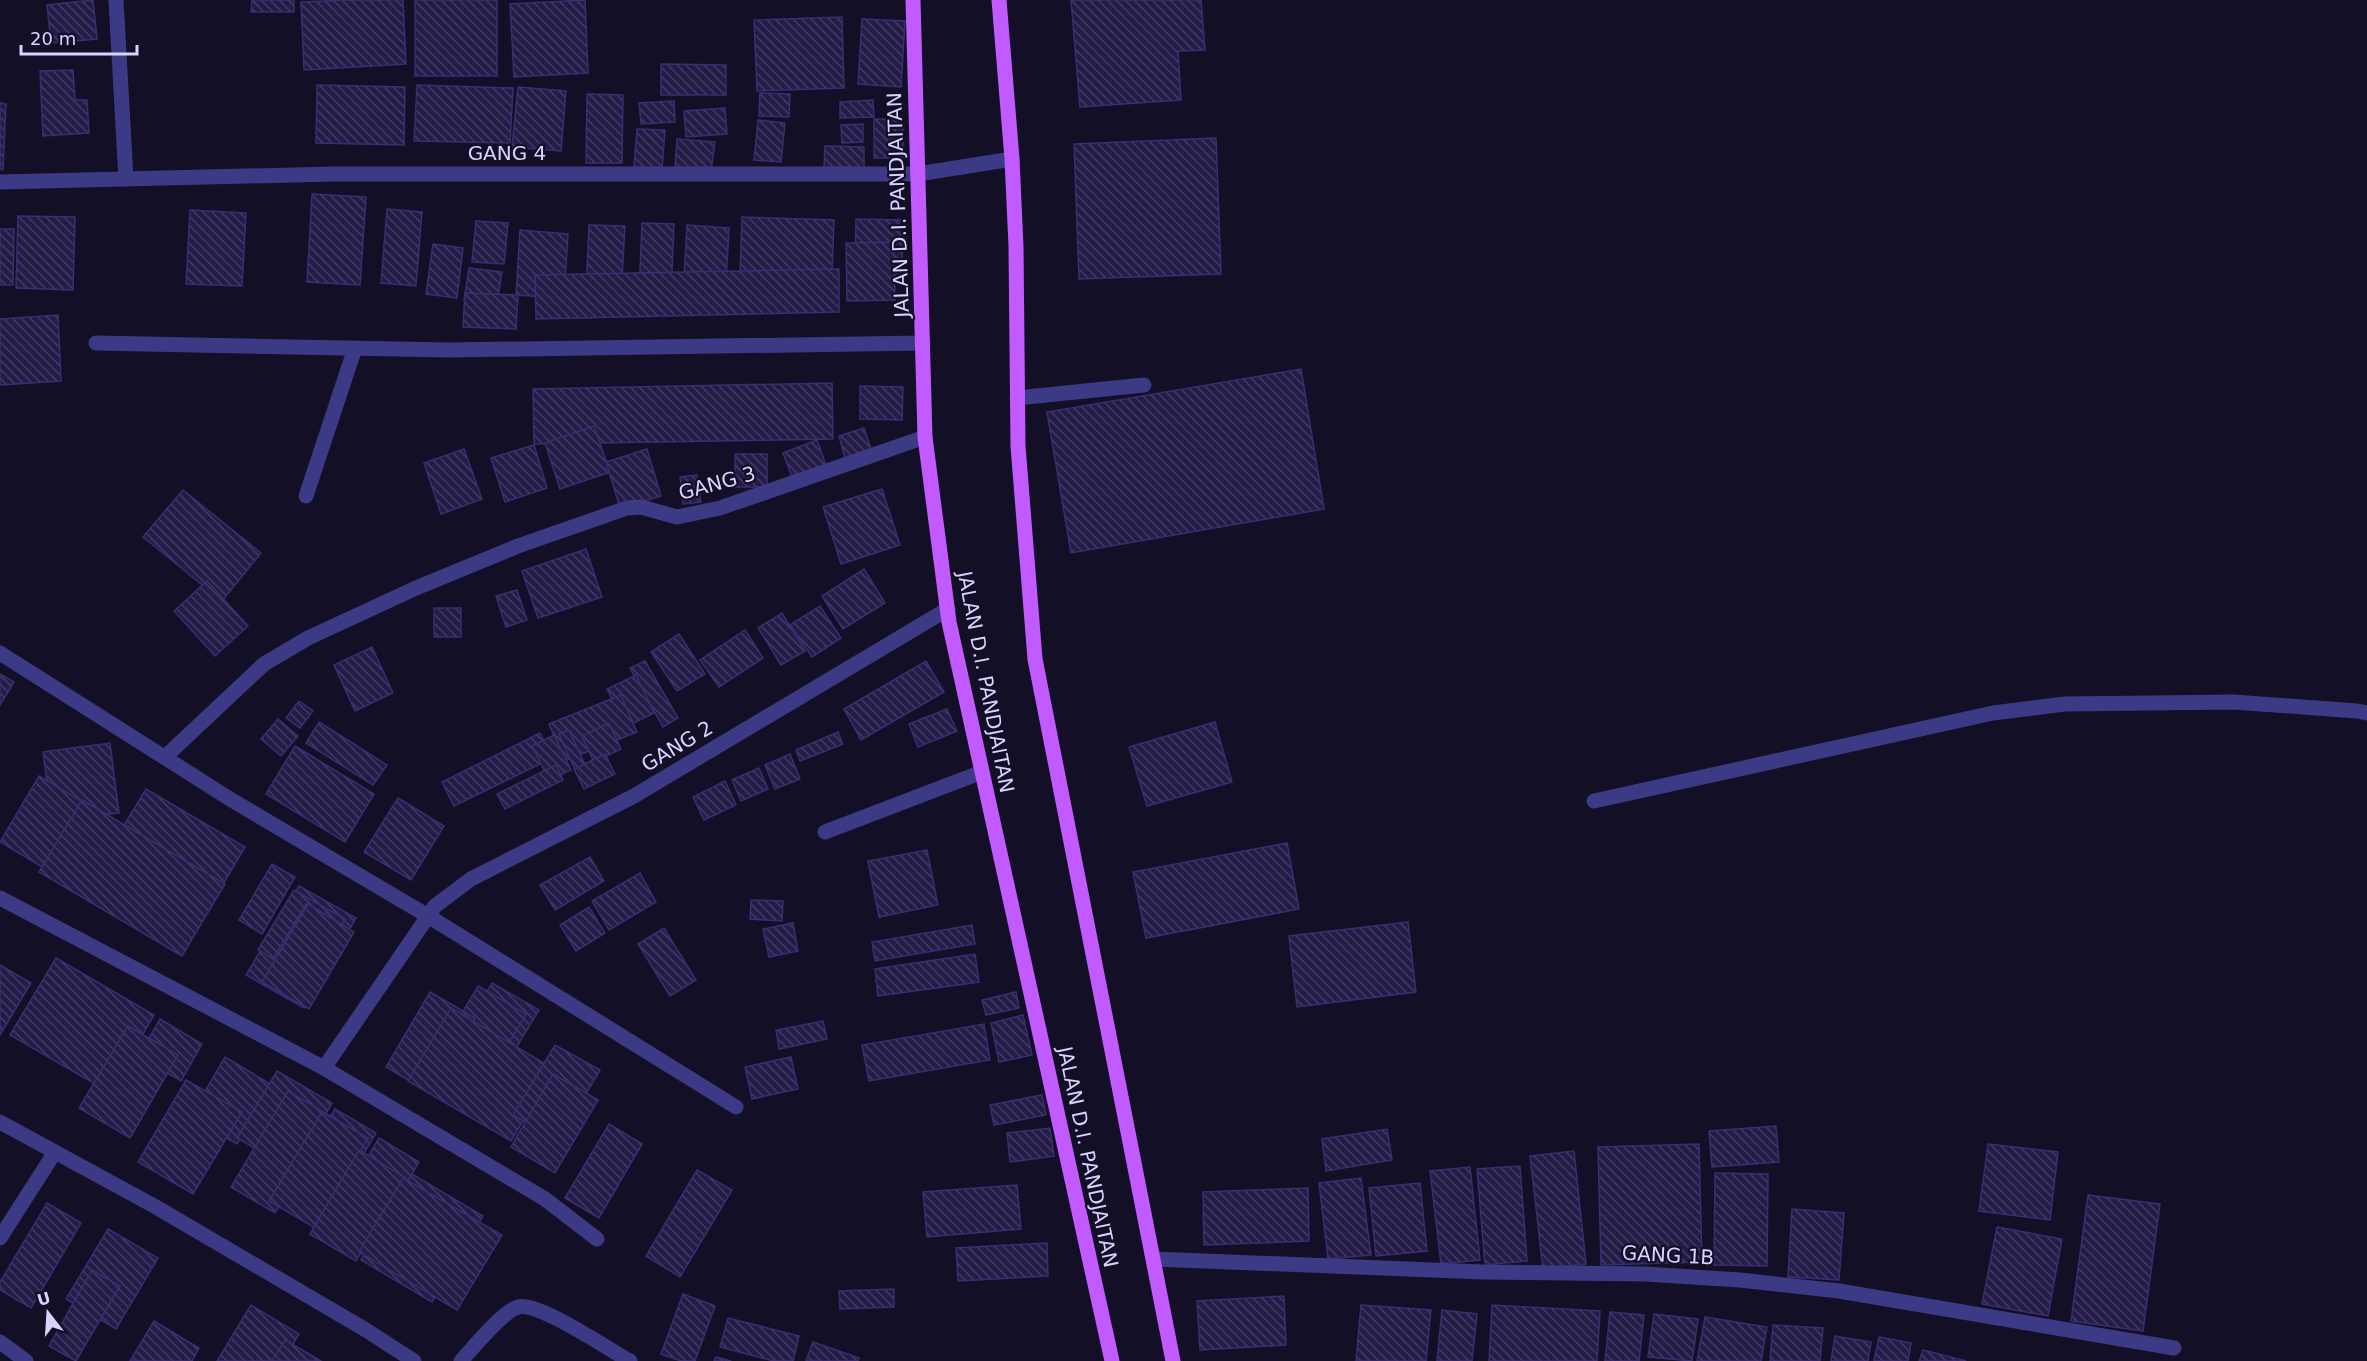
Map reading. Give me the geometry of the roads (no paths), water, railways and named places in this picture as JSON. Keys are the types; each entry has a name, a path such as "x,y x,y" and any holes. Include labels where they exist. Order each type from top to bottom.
{"main road":[{"name":"JALAN D.I. PANDJAITAN","path":"913,0 924,437 948,609 1112,1361"},
{"path":"999,0 1012,159 1016,246 1018,446 1035,659 1173,1361"}],"street":[{"path":"116,0 126,179"},
{"name":"GANG 4","path":"0,182 334,174 918,174 1012,159"},
{"path":"96,343 449,350 923,343"},
{"path":"306,496 356,348"},
{"path":"1017,398 1144,385"},
{"name":"GANG 3","path":"165,757 264,664 308,638 416,588 518,546 627,508 640,507 677,517 720,508 924,437"},
{"name":"GANG 2","path":"324,1068 435,906 471,879 634,796 948,609"},
{"path":"0,653 230,799 428,916 736,1107"},
{"path":"1594,801 1993,713 2065,704 2234,702 2367,713"},
{"path":"825,832 982,772"},
{"path":"0,898 324,1068 545,1198 597,1239"},
{"path":"0,1122 156,1207 366,1330 414,1361"},
{"path":"0,1238 55,1152"},
{"name":"GANG 1B","path":"1154,1259 1483,1272 1645,1274 1740,1280 1839,1291 2174,1348"},
{"path":"460,1361 508,1312 519,1306 534,1307 555,1317 630,1361"},
{"path":"0,1342 26,1361"}]}
